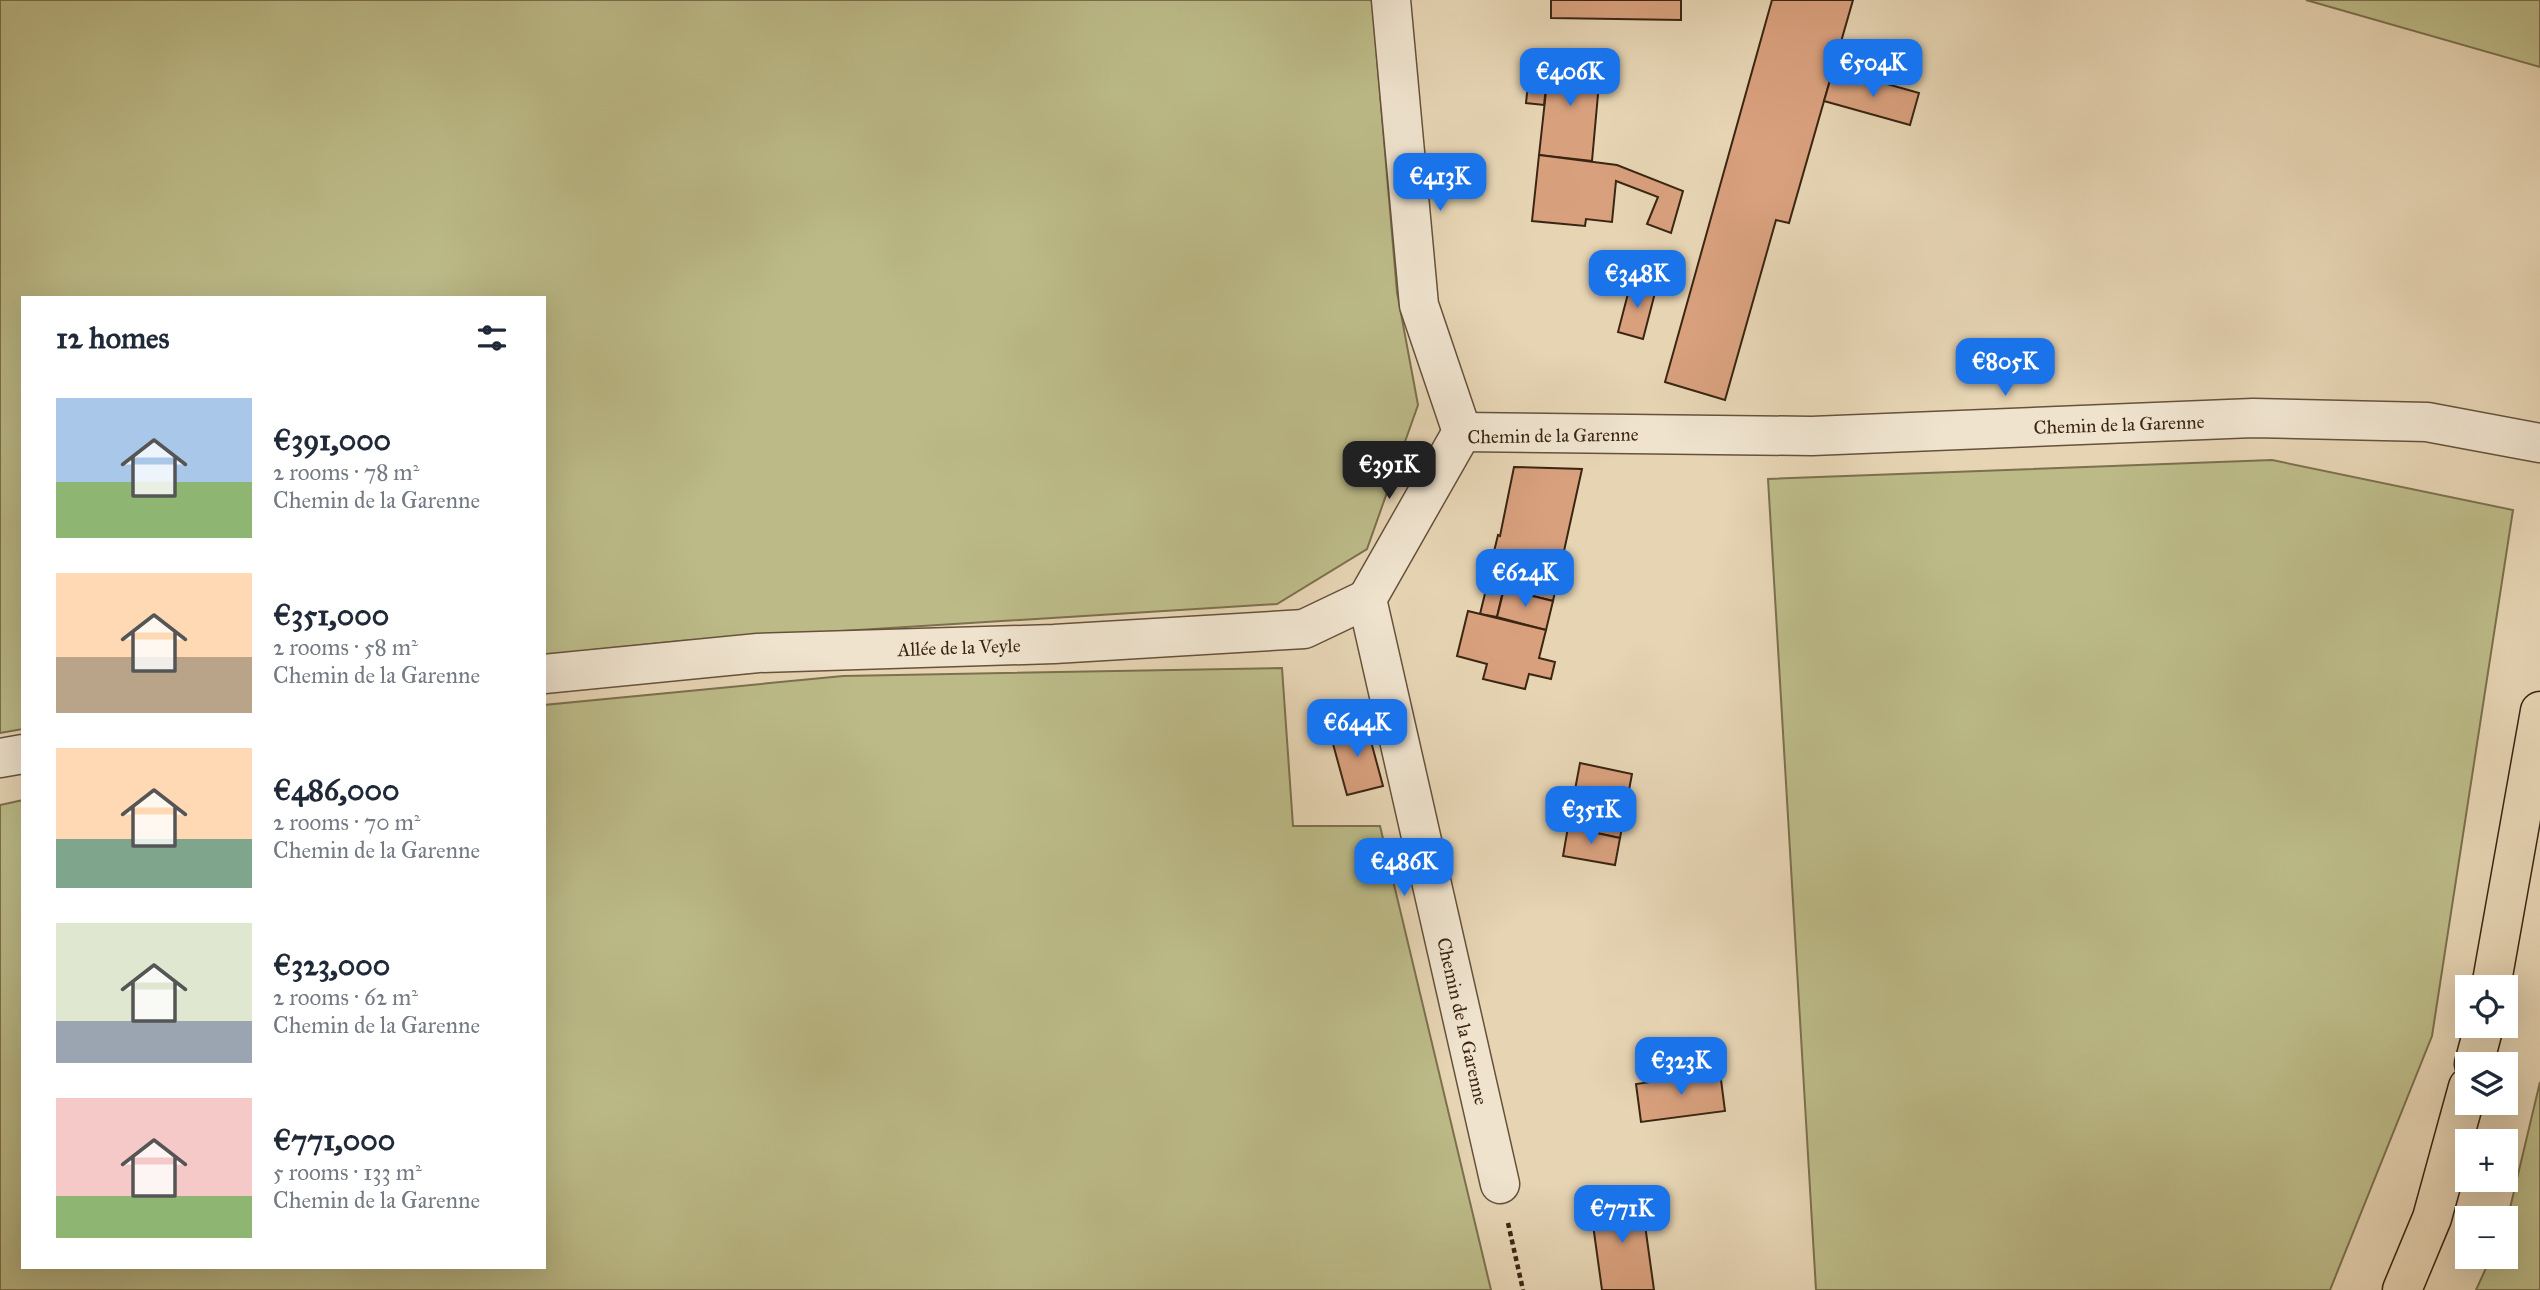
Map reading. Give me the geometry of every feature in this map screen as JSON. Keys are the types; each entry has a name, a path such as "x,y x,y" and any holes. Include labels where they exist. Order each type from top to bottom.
{"main road":[{"path":"2493,975 2540,711"},
{"path":"2402,1290 2432,1218 2460,1115"}],"street":[{"path":"1391,0 1419,305 1462,432"},
{"name":"Chemin de la Garenne","path":"1500,1184 1367,599 1462,432 1812,436 2253,418 2427,422 2540,443"},
{"name":"Allée de la Veyle","path":"546,674 758,653 1054,644 1304,629 1367,599"},
{"path":"0,758 21,754"}],"path":[{"path":"1500,1184 1524,1290"}],"shaded area":[{"path":"0,0 1372,0 1397,292 1418,405 1367,549 1277,604 681,641 546,655 546,296 21,296 21,729 0,733"},
{"path":"2306,0 2540,0 2540,67"},
{"path":"2272,460 2513,510 2432,1036 2330,1290 1816,1290 1768,479"},
{"path":"1282,668 1293,826 1380,826 1491,1290 0,1290 0,805 21,800 21,1269 546,1269 546,705 843,676"},
{"path":"2540,1082 2540,1290 2476,1290 2486,1269 2518,1269 2518,1206 2511,1206 2514,1192 2518,1192 2518,1175"}],"building":[{"path":"1551,0 1681,0 1681,20 1551,18"},
{"path":"1772,0 1853,0 1789,223 1776,220 1725,400 1665,382"},
{"path":"1550,55 1601,61 1592,161 1539,155"},
{"path":"1531,56 1549,58 1544,105 1526,103"},
{"path":"1832,74 1866,84 1880,82 1919,93 1910,125 1824,101"},
{"path":"1539,155 1617,165 1683,191 1671,233 1647,224 1658,197 1616,181 1612,222 1586,219 1585,226 1532,221"},
{"path":"1631,282 1656,289 1643,339 1618,332"},
{"path":"1514,467 1582,469 1553,601 1504,589 1508,569 1491,564 1498,535 1500,536"},
{"path":"1492,565 1508,569 1497,617 1480,614"},
{"path":"1504,589 1553,601 1546,630 1497,617"},
{"path":"1468,611 1546,630 1539,658 1555,662 1551,679 1529,674 1525,689 1483,679 1487,664 1457,656"},
{"path":"1366,723 1383,786 1347,795 1330,733"},
{"path":"1580,763 1632,774 1620,838 1568,827"},
{"path":"1568,827 1620,838 1615,865 1563,856"},
{"path":"1720,1072 1725,1111 1641,1122 1636,1084"},
{"path":"1641,1196 1654,1290 1602,1290 1590,1203"}]}
